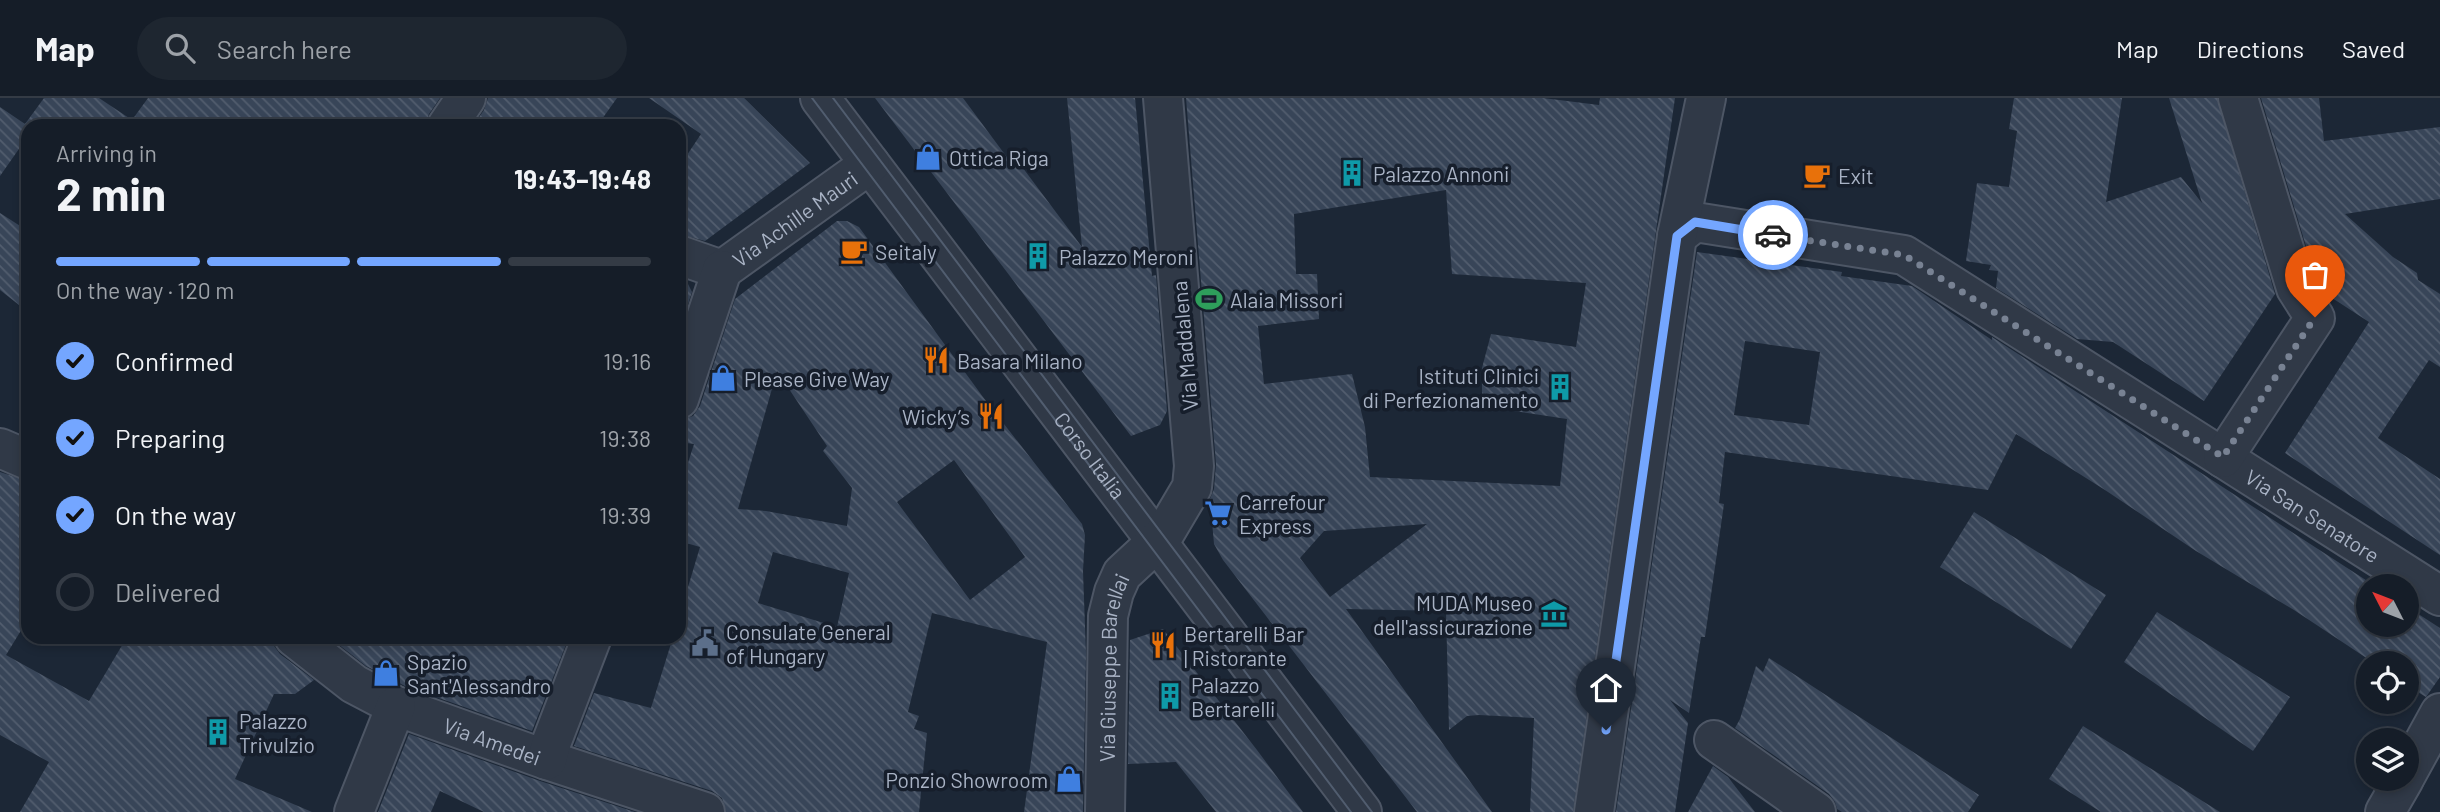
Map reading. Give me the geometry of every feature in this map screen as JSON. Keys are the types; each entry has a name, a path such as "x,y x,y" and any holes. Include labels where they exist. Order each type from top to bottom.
{"street":[{"name":"Corso Italia","path":"820,98 1362,812"},
{"name":"Via Maddalena","path":"1157,540 1163,536 1192,487 1194,466 1163,98"},
{"path":"1594,812 1677,236 1706,98"},
{"path":"2223,457 2315,317 2296,288 2238,98"},
{"name":"Via Achille Mauri","path":"686,258 722,271 870,164"},
{"name":"Via San Senatore","path":"1677,236 1695,222 1904,255 2440,596"},
{"path":"686,378 722,271"},
{"path":"0,448 21,457"},
{"name":"Via Giuseppe Barellai","path":"1105,812 1108,616 1122,573 1157,540"},
{"name":"Via Amedei","path":"304,644 354,684 396,706 705,812"},
{"path":"547,760 589,644"},
{"path":"354,812 396,706"},
{"path":"2419,751 2440,713"},
{"path":"1714,740 1816,812"},
{"path":"2385,812 2397,791"}],"building":[{"path":"44,98 99,98 130,119 29,119"},
{"path":"148,98 440,98 427,119 133,119"},
{"path":"488,98 617,98 602,119 478,119"},
{"path":"649,98 744,98 810,163 705,241 686,236 686,156 701,134 686,124 686,119 679,119"},
{"name":"Palazzo Meroni","path":"875,98 963,98 1009,160 1014,156 1082,247 1067,98 1135,98 1152,276 1156,275 1167,411 1160,425 1131,436"},
{"path":"1186,98 1543,98 1599,105 1600,98 1675,98 1573,812 1530,812 1534,718 1467,716 1449,730 1446,611 1346,609 1492,812 1417,812 1223,560 1214,544 1210,499 1214,489 1216,464","holes":["1446,190 1452,274 1586,283 1576,347 1491,334 1482,368 1482,406 1567,419 1560,486 1370,477 1365,427 1352,374 1264,384 1258,326 1319,319 1317,274 1296,274 1294,214","1427,524 1330,597 1300,558 1324,531"]},
{"path":"2014,98 2122,98 2106,202 2181,177 2202,203 2169,98 2217,98 2275,294 2204,401 2113,342 2077,339 1996,288 1998,271 1989,270 1991,265 1966,261 1977,183 2009,187 2017,131 2009,129"},
{"path":"2261,98 2319,98 2324,141 2440,127 2440,199 2345,214 2393,257 2417,273 2418,280 2440,294 2440,367 2429,360 2378,438 2440,479 2440,555 2285,453 2369,322 2326,294 2316,279"},
{"path":"0,107 21,121 21,146 0,176"},
{"path":"0,213 21,226 21,306 0,290"},
{"path":"837,221 847,221 859,227 983,397 1082,524 1085,535 1083,571 1086,654 1083,812 1024,812 1047,642 932,613 908,712 919,716 914,729 927,733 919,812 726,812 722,798 712,791 574,746 594,693 651,708 671,644 686,644 686,594 700,547 686,543 686,469 694,444 686,443 686,418 693,416 700,406 735,299","holes":["777,371 827,446 823,451 852,488 847,526 766,511 738,509","954,460 1025,557 970,600 897,502","773,552 849,573 837,627 758,603"]},
{"path":"1697,252 1842,272 1841,276 1912,286 2357,574 2356,637 2419,637 2419,614 2440,628 2440,677 2426,697 2419,693 2419,651 2356,651 2016,434 1988,490 1725,452 1719,503 1724,504 1705,637 1701,637 1689,713 1670,700 1688,723 1675,812 1616,812","holes":["1745,341 1820,352 1809,425 1734,415"]},
{"path":"686,280 692,292 686,310"},
{"path":"0,472 21,479 21,630 6,655 89,701 123,644 274,644 280,654 314,680 295,694 274,694 235,779 312,812 20,812 49,762 0,735"},
{"path":"1974,512 2106,595 2071,649 1940,567"},
{"path":"2157,612 2290,697 2253,751 2124,662"},
{"name":"Palazzo Bertarelli","path":"1163,629 1303,812 1216,812 1176,762 1128,764 1130,640"},
{"path":"338,644 566,644 532,731 405,686 366,666"},
{"path":"1769,658 1979,795 1968,812 1842,812 1837,809 1829,794 1735,728 1756,666 1763,672"},
{"path":"2083,726 2220,812 2101,812 2049,779"},
{"path":"409,734 635,812 484,812 440,791 431,812 378,812"},
{"path":"1713,766 1728,777 1755,812 1688,812"}],"tram line":[{"path":"812,98 1351,812"},
{"path":"833,98 1372,812"}],"way so far":[{"path":"1773,235 1904,255 2223,457 2315,317"}],"place":[{"name":"Ottica Riga","path":"928,157"},
{"name":"Palazzo Annoni","path":"1352,173"},
{"name":"Exit","path":"1817,175"},
{"name":"Seitaly","path":"854,251"},
{"name":"Palazzo Meroni","path":"1038,256"},
{"name":"Alaia Missori","path":"1209,299"},
{"name":"Basara Milano","path":"936,360"},
{"name":"Please Give Way","path":"723,378"},
{"name":"Istituti Clinici di Perfezionamento","path":"1560,387"},
{"name":"Wicky’s","path":"991,416"},
{"name":"Carrefour Express","path":"1218,513"},
{"name":"MUDA Museo dell'assicurazione","path":"1554,614"},
{"name":"Consulate General of Hungary","path":"705,643"},
{"name":"Bertarelli Bar | Ristorante","path":"1163,645"},
{"name":"Spazio Sant'Alessandro","path":"386,673"},
{"name":"Palazzo Bertarelli","path":"1170,696"},
{"name":"Palazzo Trivulzio","path":"218,732"},
{"name":"Ponzio Showroom","path":"1069,779"}],"route":[{"path":"1606,730 1677,236 1695,222 1773,235"}]}
